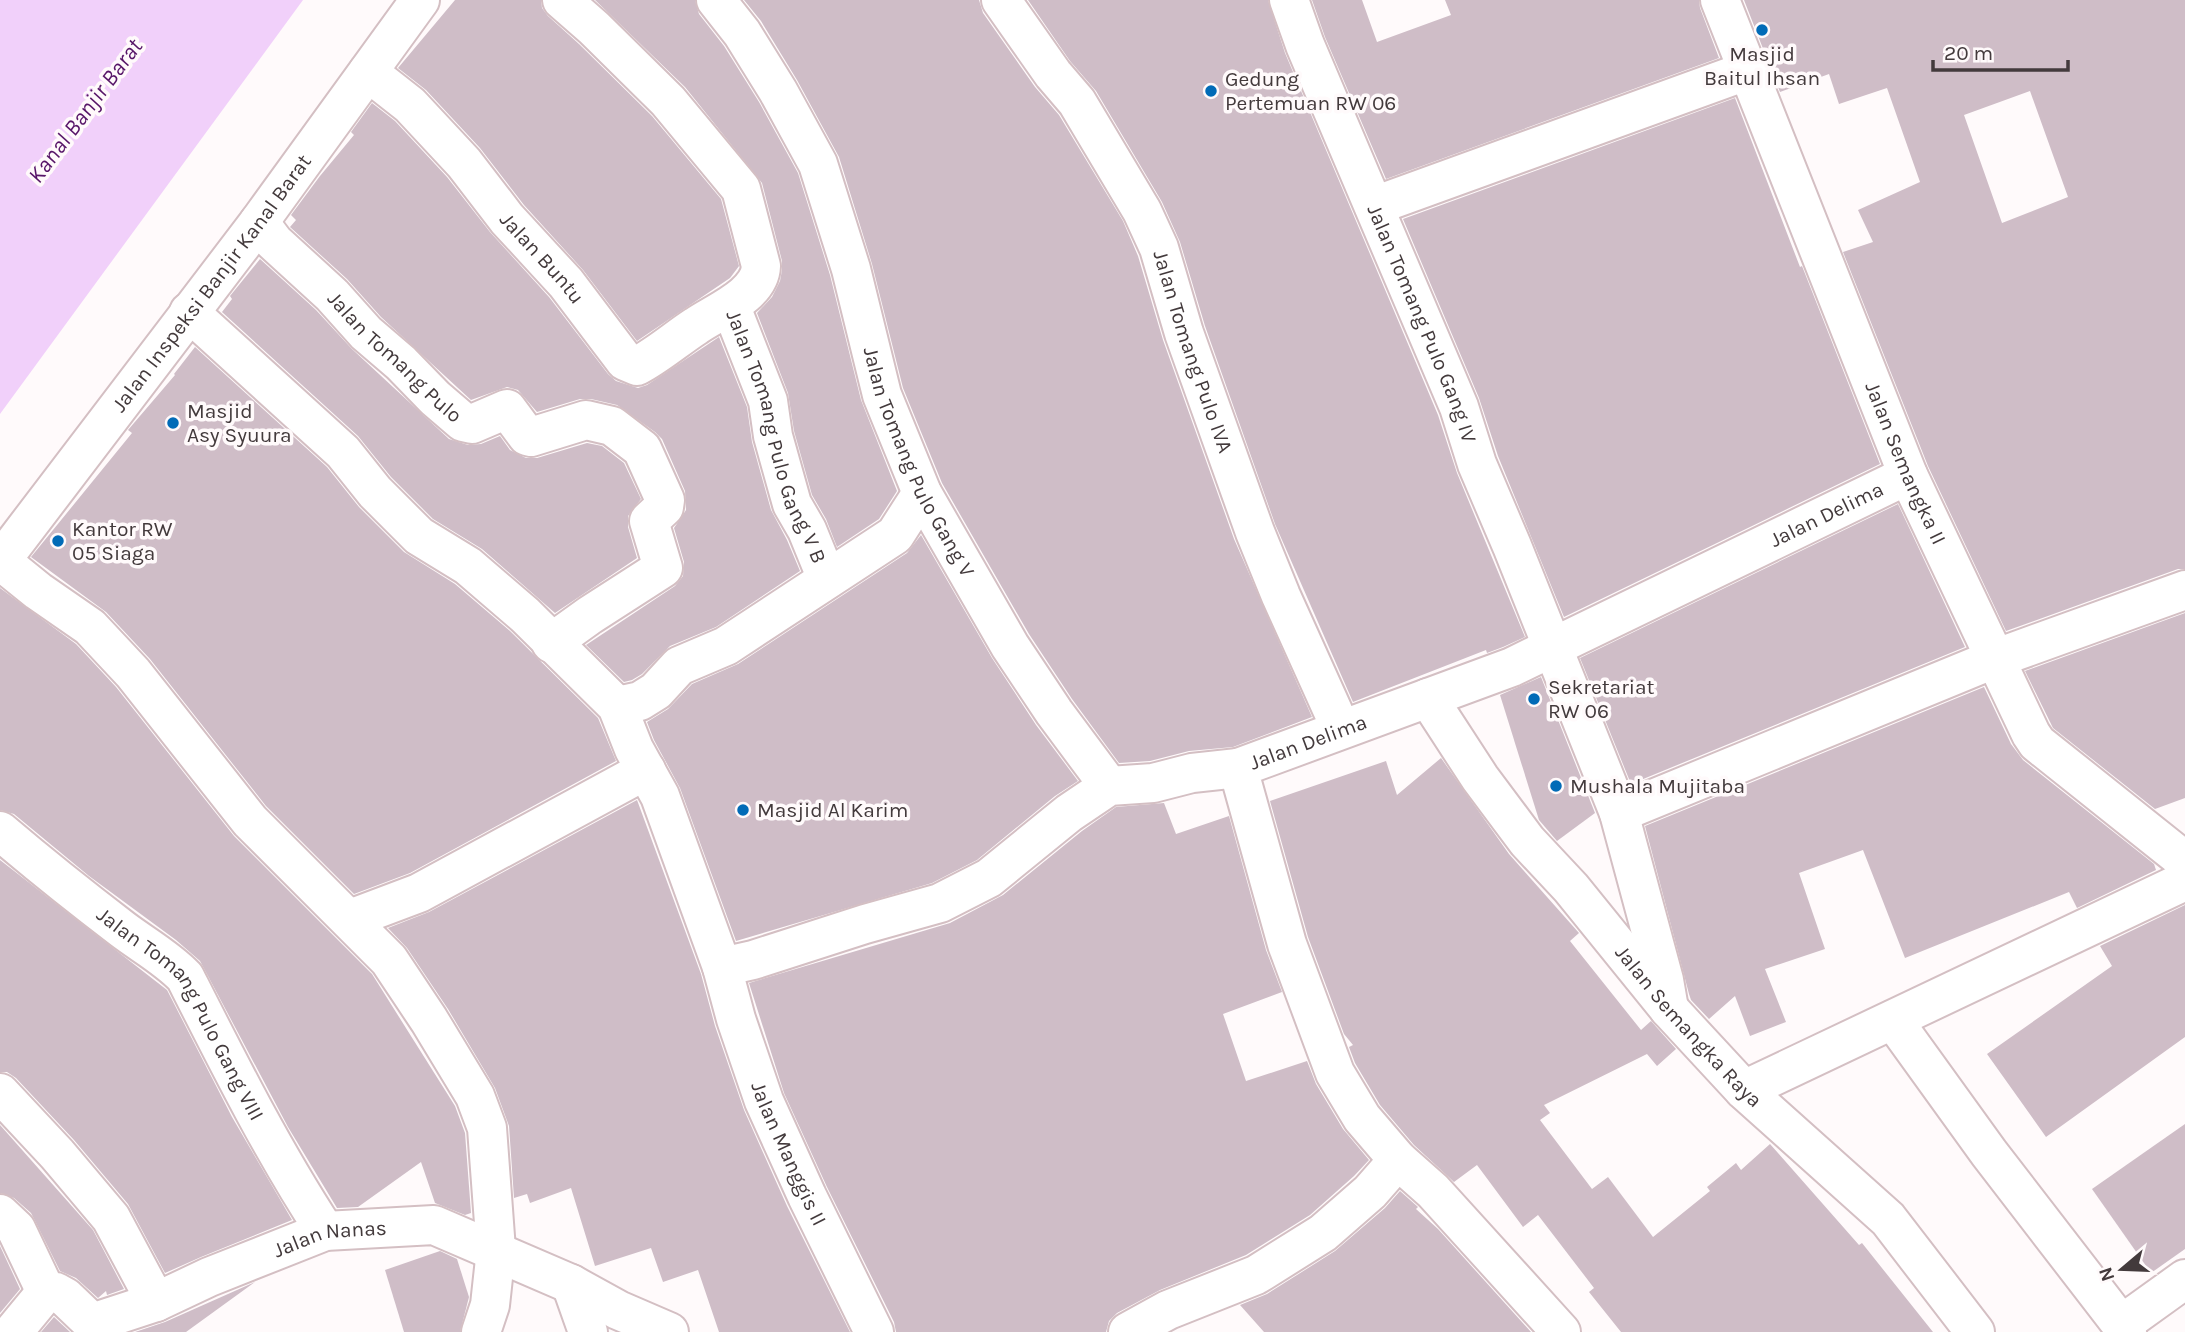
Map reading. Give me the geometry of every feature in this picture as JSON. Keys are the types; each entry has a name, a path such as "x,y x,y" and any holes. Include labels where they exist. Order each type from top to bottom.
{"street":[{"name":"Jalan Inspeksi Banjir Kanal Barat","path":"0,561 259,222 420,0"},
{"name":"Jalan Tomang Pulo Gang V B","path":"562,0 594,27 659,92 741,189 761,272 759,278 731,307 768,401 773,436 792,504 807,530 827,579"},
{"name":"Jalan Tomang Pulo Gang V","path":"716,0 742,33 818,164 850,269 882,395 922,493 1010,646 1054,712 1109,786"},
{"name":"Jalan Tomang Pulo IVA","path":"1001,0 1053,74 1077,102 1142,211 1159,248 1184,333 1255,532 1280,596 1341,729"},
{"name":"Jalan Semangka II","path":"1720,0 1908,475 2026,726 2037,743 2185,861"},
{"name":"Jalan Tomang Pulo Gang IV","path":"1289,1 1305,45 1459,407 1477,464 1619,813 1664,979 1669,1009"},
{"path":"1374,206 1749,70"},
{"name":"Jalan Buntu","path":"368,72 410,105 464,163 507,219 566,283 628,364 637,366 646,362 698,325 731,307"},
{"name":"Jalan Tomang Pulo","path":"259,222 274,242 332,295 366,333 463,422 472,424 507,409 527,436 531,437 586,420 612,426 642,449 665,500 664,507 649,521 662,571 590,615 551,643"},
{"path":"189,312 343,452 375,492 419,536 468,566 525,615 617,706 640,701 656,691 679,666 726,646 895,535 922,493"},
{"name":"Jalan Delima","path":"1561,1332 1433,1191 1398,1160 1362,1118 1335,1073 1287,944 1238,768 1512,667 1908,475"},
{"path":"0,561 90,627 133,673 250,821 389,960 475,1096 487,1128 496,1250 490,1305 481,1332"},
{"path":"1619,813 1994,659 2185,590"},
{"name":"Jalan Semangka Raya","path":"1428,698 1480,778 1527,841 1570,888 1669,1009 1744,1090 1888,1219 1975,1332"},
{"name":"Jalan Manggis II","path":"617,706 634,749 660,796 722,967 764,1101 874,1332"},
{"path":"722,967 940,903 989,878 1069,813 1109,786 1153,783 1192,773 1238,768"},
{"path":"350,919 419,893 646,770"},
{"name":"Jalan Tomang Pulo Gang VIII","path":"0,831 48,873 172,963 185,977 261,1124 298,1190 325,1231"},
{"path":"1744,1090 2185,881"},
{"path":"1893,1020 1990,1153 2124,1328 2185,1279"},
{"path":"0,1093 57,1154 111,1218 156,1302"},
{"path":"1128,1332 1181,1321 1324,1233 1370,1192 1398,1160"},
{"path":"0,1214 16,1229 47,1292 13,1332"},
{"name":"Jalan Nanas","path":"47,1292 56,1292 65,1297 92,1321 115,1324 209,1277 325,1231 434,1225 571,1284 618,1310 669,1332"},
{"path":"571,1284 588,1332"}],"water":[{"name":"Kanal Banjir Barat","path":"0,0 303,0 0,414"}],"building":[{"path":"455,0 541,0 542,8 548,16 652,116 721,199 739,266 730,278 637,341 583,270 524,205 480,148 426,90 398,68"},
{"path":"595,0 695,0 699,14 724,46 759,102 798,173 830,275 861,400 897,491 879,519 837,547 826,519 812,495 794,431 788,393 757,313 772,297 782,270 762,183 685,87"},
{"path":"744,0 979,0 983,13 1035,87 1059,115 1123,221 1138,256 1163,340 1234,539 1312,717 1233,747 1189,751 1150,761 1119,763 1029,634 942,483 903,388 872,264 839,157 797,80 761,21"},
{"path":"1028,0 1268,0 1285,53 1438,415 1457,473 1525,637 1353,702 1275,524 1205,326 1180,242 1162,202 1096,91 1070,61"},
{"path":"1312,0 1362,0 1377,42 1451,15 1445,0 1699,0 1719,58 1386,179 1325,37"},
{"path":"1744,0 2185,0 2185,569 2178,569 2006,631 1928,466 1843,252 1873,242 1858,210 1920,182 1887,88 1839,104 1829,74 1780,92","holes":["2030,91 2068,197 2002,223 1964,115"]},
{"path":"1735,98 1880,464 1564,617 1498,456 1479,398 1403,219"},
{"path":"372,103 395,121 447,177 616,381 638,388 647,385 719,337 747,407 752,442 771,510 800,571 716,627 670,646 642,674 632,680 624,682 586,645 675,586 683,576 684,562 674,528 686,510 685,491 662,439 617,405 580,399 537,412 518,390 507,387 471,400 381,317 347,279 290,227 296,220 291,215 354,135 351,132"},
{"path":"260,259 449,439 468,445 481,444 500,436 510,450 526,458 537,458 587,443 602,446 624,463 641,499 628,516 628,527 637,558 555,613 482,549 433,519 391,477 358,436 222,312 232,299 230,296"},
{"path":"195,347 327,467 359,507 404,552 455,584 510,631 598,718 616,761 410,873 354,894 266,806 150,659 106,612 31,557 132,433 128,430"},
{"path":"1898,504 1965,647 1631,784 1580,658"},
{"path":"921,535 992,658 1036,725 1078,781 1055,796 977,860 932,883 736,941 680,788 647,722 668,709 692,684 738,664 907,553"},
{"path":"0,588 76,644 116,687 234,836 372,974 455,1106 465,1133 471,1213 465,1215 435,1203 421,1162 358,1207 337,1208 288,1127 200,961 89,876 14,814 0,810"},
{"path":"2185,613 2185,798 2155,809 2053,728 2025,671"},
{"path":"1541,677 1595,813 1557,841 1539,820 1500,695"},
{"path":"1984,687 2011,744 2023,760 2154,864 2156,870 2077,908 2069,892 1905,958 1863,850 1799,873 1825,949 1765,969 1786,1022 1750,1036 1735,996 1709,1019 1691,1000 1689,994 1645,826"},
{"path":"1441,758 1509,854 1579,933 1570,941 1641,1030 1651,1021 1676,1049 1657,1066 1647,1054 1544,1105 1550,1113 1540,1120 1592,1189 1608,1177 1653,1237 1710,1191 1707,1187 1736,1163 1741,1170 1770,1144 1859,1245 1862,1243 1933,1332 1621,1332 1589,1292 1594,1288 1538,1215 1523,1227 1477,1165 1454,1182 1414,1145 1380,1105 1355,1063 1349,1047 1353,1045 1344,1034 1308,937 1270,801 1386,761 1397,795"},
{"path":"637,800 701,974 715,1026 744,1110 787,1206 850,1332 719,1332 698,1270 663,1282 651,1248 595,1266 571,1188 530,1203 527,1194 514,1198 509,1126 495,1088 448,1009 407,948 388,928 429,912"},
{"path":"1164,803 1176,834 1229,816 1266,950 1282,992 1223,1014 1246,1081 1307,1061 1316,1084 1343,1129 1369,1160 1310,1215 1246,1255 1160,1290 1117,1313 1109,1321 1106,1332 896,1332 894,1322 784,1093 749,983 950,923 1003,895 1116,807"},
{"path":"0,860 167,990 232,1117 292,1220 165,1273 128,1204 74,1140 16,1078 7,1072 0,1072"},
{"path":"2185,905 2185,1037 2046,1137 1987,1054 2112,966 2100,946"},
{"path":"2185,1124 2185,1249 2151,1273 2092,1189"},
{"path":"0,1125 93,1230 124,1289 107,1295 106,1291 98,1298 76,1278 60,1271 31,1213 14,1198 0,1193"},
{"path":"1400,1191 1418,1207 1416,1209 1438,1229 1531,1332 1264,1332 1240,1305 1267,1294 1335,1251 1385,1208"},
{"path":"0,1246 20,1289 0,1313"},
{"path":"440,1251 457,1259 469,1297 460,1332 404,1332 385,1270"},
{"path":"255,1282 186,1332 135,1332 165,1322"},
{"path":"54,1317 70,1332 41,1332"}],"place":[{"name":"Masjid Baitul Ihsan","path":"1762,30"},
{"name":"Gedung Pertemuan RW 06","path":"1211,91"},
{"name":"Masjid Asy Syuura","path":"173,423"},
{"name":"Kantor RW 05 Siaga","path":"58,541"},
{"name":"Sekretariat RW 06","path":"1534,699"},
{"name":"Mushala Mujitaba","path":"1556,786"},
{"name":"Masjid Al Karim","path":"743,810"}]}
